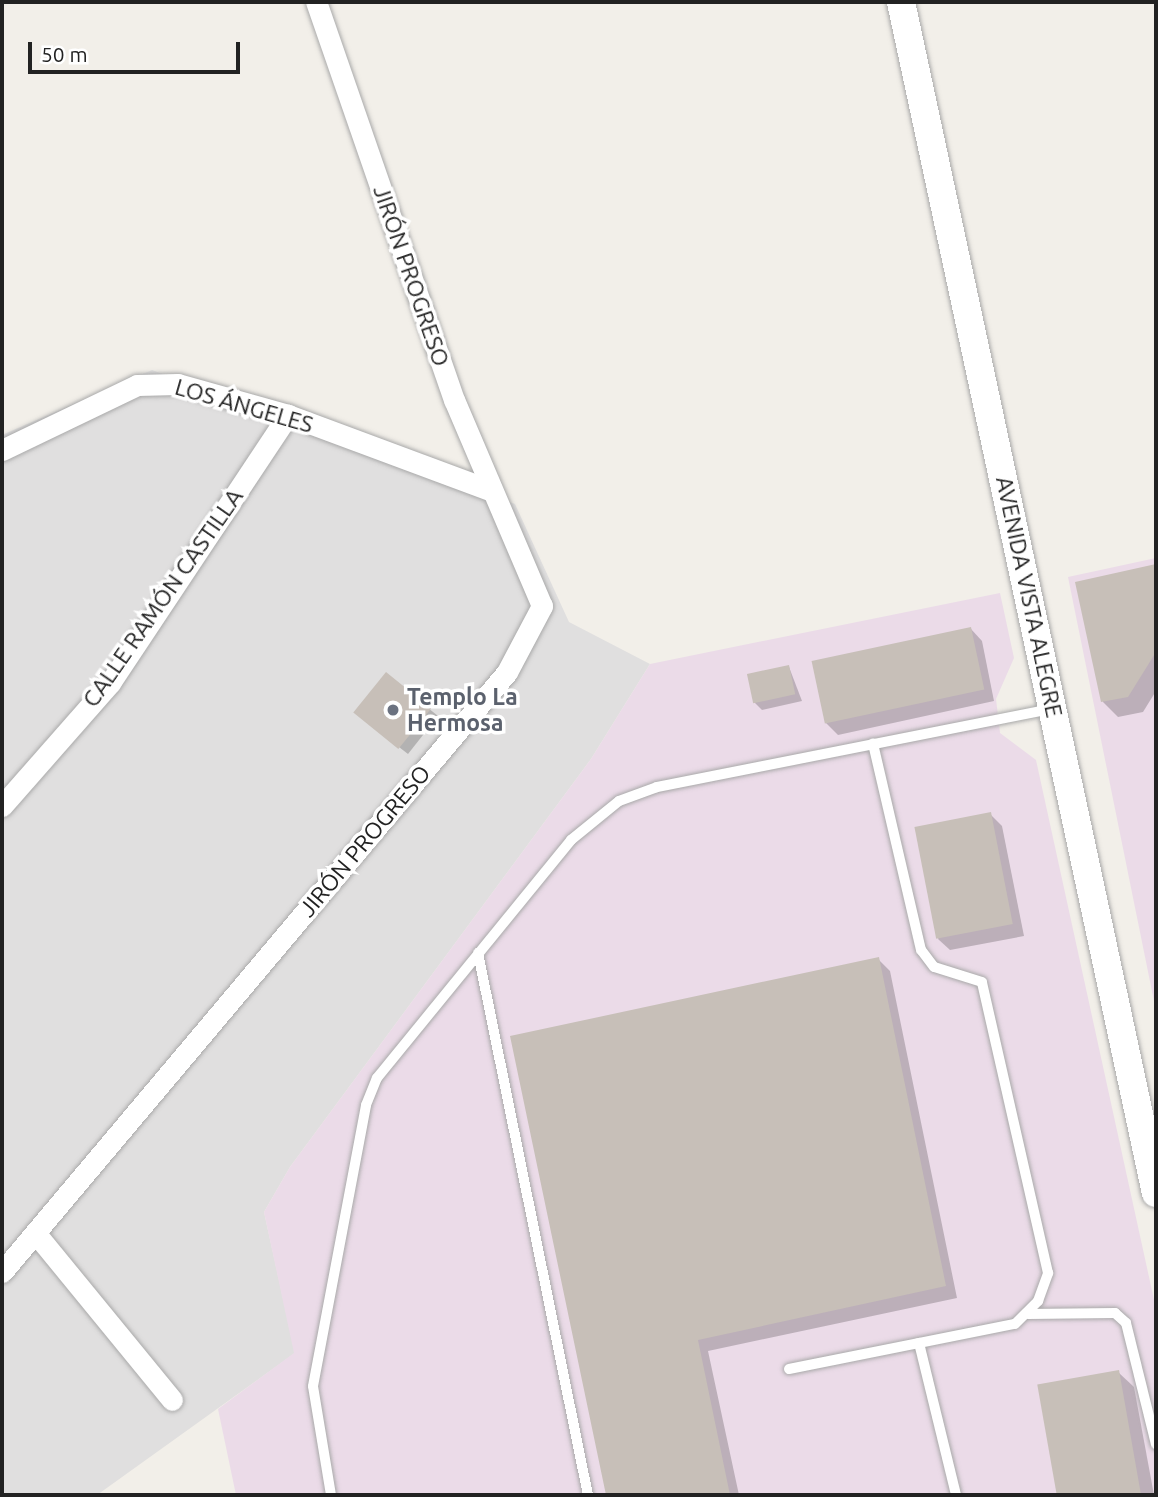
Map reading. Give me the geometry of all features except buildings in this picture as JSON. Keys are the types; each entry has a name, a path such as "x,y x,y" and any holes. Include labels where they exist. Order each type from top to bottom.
{"street":[{"name":"JIRÓN PROGRESO","path":"2,1272 37,1235 529,638 542,606 490,490 316,2"},
{"name":"AVENIDA VISTA ALEGRE","path":"901,2 1156,1193"},
{"name":"LOS ÁNGELES","path":"2,450 137,386 178,384 288,415 490,490"},
{"name":"CALLE RAMÓN CASTILLA","path":"2,806 110,683 288,415"},
{"path":"37,1235 172,1400"}],"lane":[{"path":"331,1495 313,1386 366,1105 377,1078 571,840 619,801 657,787 1052,708"},
{"path":"789,1369 1015,1324 1028,1314 1045,1286 1048,1259 982,982 934,967 920,950 873,744"},
{"path":"478,953 588,1495"},
{"path":"1028,1314 1115,1313 1126,1324 1156,1444"},
{"path":"919,1343 956,1495"}],"shaded area":[{"path":"152,370 515,504 569,622 650,664 591,759 290,1167 264,1212 295,1353 97,1495 2,1495 2,435"},
{"path":"1156,558 1156,1011 1068,577"},
{"path":"1000,593 1014,658 996,699 1000,733 1036,760 1156,1309 1156,1495 236,1495 218,1409 294,1353 264,1212 290,1167 591,759 650,664"}],"place":[{"name":"Templo La Hermosa","path":"393,710"}]}
